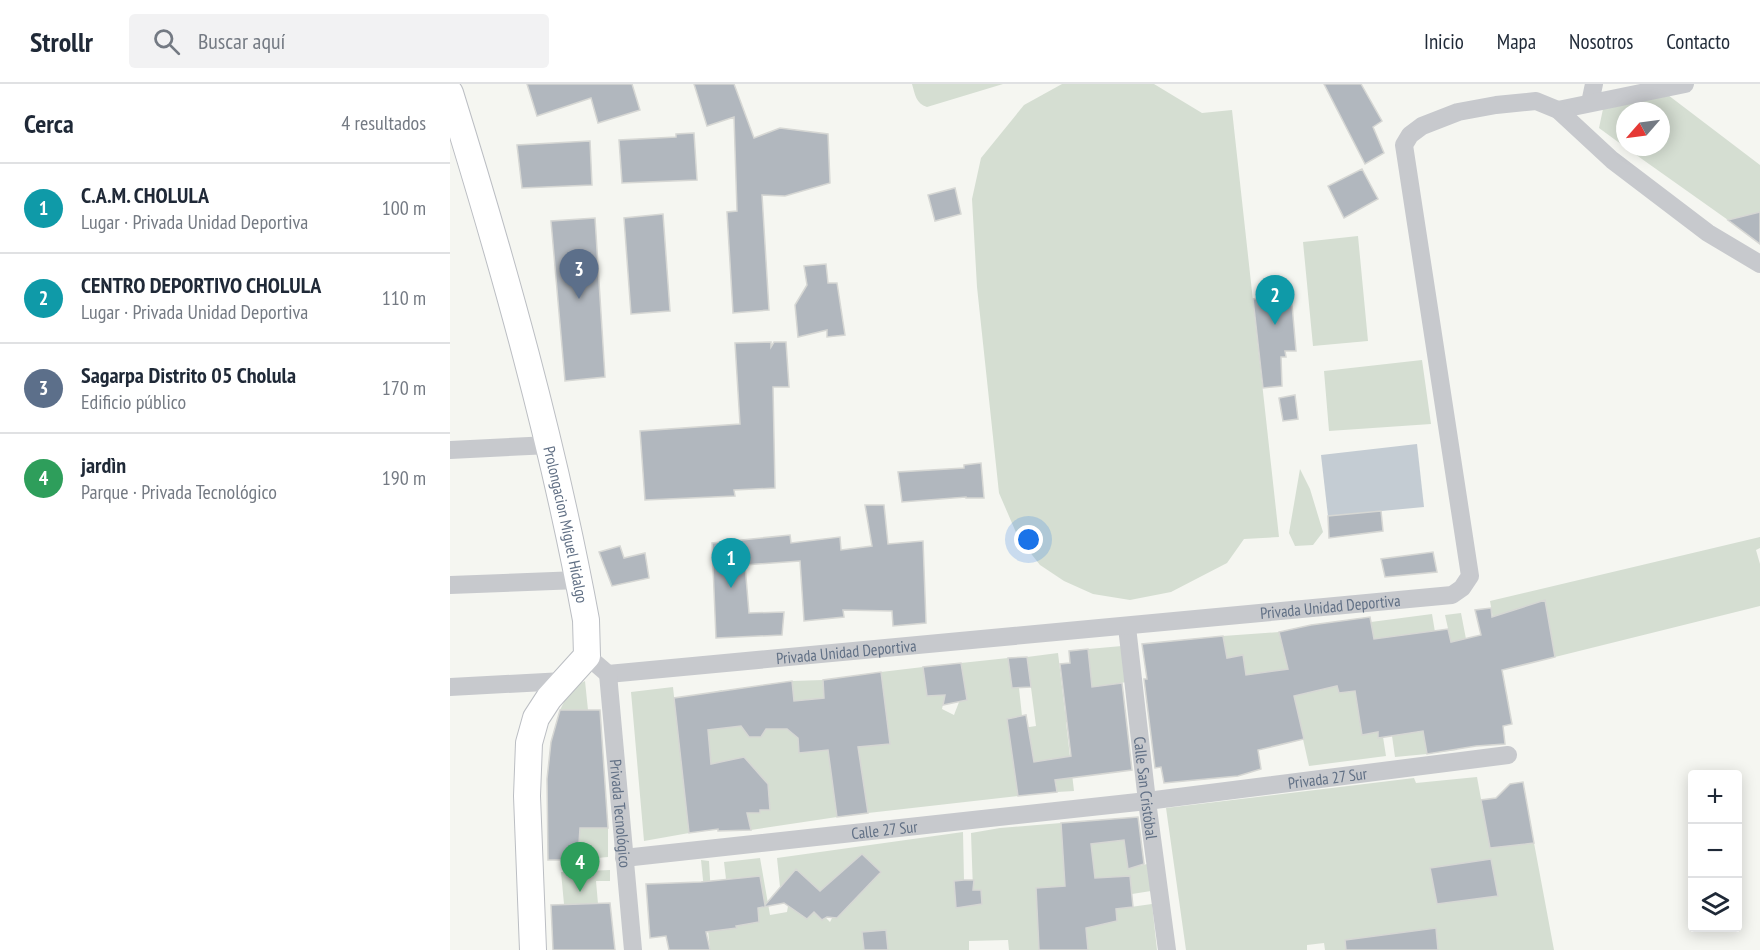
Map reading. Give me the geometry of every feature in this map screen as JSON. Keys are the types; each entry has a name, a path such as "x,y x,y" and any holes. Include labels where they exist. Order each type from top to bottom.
{"street":[{"path":"1590,104 1594,84"},
{"path":"1558,111 1590,104 1640,88 1685,84"},
{"name":"Prolongacion Miguel Hidalgo","path":"450,93 459,151 521,331 550,445 579,580 586,620 587,656"},
{"name":"Privada Unidad Deportiva","path":"608,674 1452,595 1462,588 1470,576 1404,145 1410,135 1422,126 1458,112 1536,101 1558,111"},
{"path":"1558,111 1612,160 1708,233 1760,264"},
{"path":"450,450 550,445"},
{"path":"450,585 579,580"},
{"name":"Calle San Cristóbal","path":"1127,627 1167,950"},
{"path":"533,950 527,796 529,743 536,718 549,698 587,656 608,674"},
{"name":"Privada Tecnológico","path":"608,674 633,950"},
{"path":"450,687 564,681"},
{"name":"Privada 27 Sur","path":"1147,801 1508,755"},
{"name":"Calle 27 Sur","path":"624,858 1147,801"}],"shaded area":[{"path":"912,84 1003,84 927,107 918,101"},
{"path":"1062,84 1154,84 1202,113 1232,110 1279,537 1244,539 1227,563 1171,592 1130,600 1093,594 1064,581 1040,565 1018,537 999,493 977,287 972,199 981,158 1024,105"},
{"path":"1668,95 1760,165 1760,212 1728,220 1638,156 1670,156 1670,102 1636,102"},
{"path":"1616,106 1616,140 1599,128 1603,109"},
{"path":"1358,236 1368,341 1313,346 1303,242"},
{"path":"1422,360 1431,424 1329,431 1324,371"},
{"path":"1417,444 1424,507 1328,516 1321,455"},
{"path":"1300,469 1310,489 1323,532 1313,545 1295,546 1289,533"},
{"path":"1760,537 1760,548 1756,550 1760,564 1760,606 1555,657 1545,601 1502,670 1490,601"},
{"path":"1461,613 1466,639 1451,642 1445,615"},
{"path":"1432,614 1443,680 1459,702 1507,694 1509,707 1451,716 1457,750 1441,752 1432,710 1432,631 1403,635 1374,643 1371,622"},
{"path":"1279,632 1286,662 1310,656 1332,662 1339,693 1355,691 1362,734 1378,732 1378,738 1383,737 1386,756 1309,766 1294,699 1292,669 1235,705 1223,636","holes":["1323,670 1326,689 1311,692 1307,674"]},
{"path":"1122,646 1127,682 1092,687 1088,649"},
{"path":"1058,653 1065,712 1073,711 1080,721 1066,722 1074,791 1057,792 1053,759 1034,762 1033,755 1013,757 1018,796 868,813 831,767 837,817 751,830 747,813 770,810 768,784 744,757 711,764 705,703 715,701 714,692 722,690 727,728 741,726 761,737 767,728 797,732 800,753 890,744 881,672 923,667 927,696 945,695 942,709 954,715 959,702 967,700 961,663 1008,658 1012,687 1019,688 1022,716 1009,730 1036,726 1027,657"},
{"path":"823,680 824,698 794,701 792,681"},
{"path":"585,681 588,710 560,710 571,688"},
{"path":"673,687 689,833 644,841 631,692"},
{"path":"1423,731 1427,754 1395,757 1392,736"},
{"path":"1477,777 1490,848 1534,843 1554,950 1325,950 1324,943 1307,945 1307,950 1186,950 1166,808 1414,778 1416,783","holes":["1491,859 1497,896 1437,904 1430,868"]},
{"path":"1061,823 1065,886 1036,888 1039,950 1009,950 1008,940 969,941 969,950 888,950 886,930 862,932 864,950 710,950 701,860 709,861 713,931 736,928 735,916 765,906 759,876 726,879 724,862 760,858 770,915 787,912 788,906 807,919 814,912 822,920 826,918 830,922 832,918 837,918 880,872 820,891 796,869 780,887 777,858 963,832 964,880 954,881 956,908 982,904 981,890 973,890 971,833"},
{"path":"580,828 608,828 608,857 575,860 578,853"},
{"path":"1124,840 1127,861 1138,859 1139,866 1147,864 1151,891 1132,894 1130,879 1095,878 1091,844"},
{"path":"610,870 610,881 596,881 598,904 564,904 561,872"},
{"path":"1152,904 1157,950 1088,950 1086,928 1117,921 1116,909"}],"building":[{"path":"527,84 632,84 640,110 598,123 591,98 537,116"},
{"path":"694,84 734,84 754,138 780,128 828,134 830,183 785,196 762,195 769,310 733,313 727,212 737,211 734,117 707,126"},
{"path":"1324,84 1361,84 1382,121 1373,127 1384,153 1365,164"},
{"path":"694,133 697,180 622,183 619,140 676,137 676,134"},
{"path":"590,141 592,185 522,188 517,145"},
{"path":"1362,169 1378,199 1344,218 1328,186"},
{"path":"955,188 961,214 935,221 928,195"},
{"path":"1760,212 1760,244 1728,220"},
{"path":"663,214 670,311 631,314 624,218"},
{"path":"595,218 605,377 565,381 551,221"},
{"path":"826,264 828,283 837,283 845,335 827,337 827,330 798,337 795,305 807,285 804,266"},
{"path":"1291,293 1296,351 1285,351 1286,357 1281,357 1282,386 1263,388 1253,299"},
{"path":"771,342 771,347 774,342 786,342 789,387 773,387 775,488 734,490 735,496 645,500 640,431 740,424 735,343"},
{"path":"1295,395 1298,419 1283,421 1279,398"},
{"path":"981,463 984,498 966,497 902,502 898,472 964,468 964,465"},
{"path":"865,505 884,505 888,544 923,541 926,623 893,626 892,611 843,610 844,617 804,621 800,561 745,565 749,613 784,612 782,635 716,638 712,543 790,535 791,543 840,537 841,550 872,546"},
{"path":"1381,511 1383,531 1329,538 1328,516"},
{"path":"620,546 624,558 645,553 649,578 612,586 599,552"},
{"path":"1433,552 1437,572 1385,577 1381,559"},
{"path":"1545,600 1555,657 1502,670 1512,724 1503,726 1505,744 1427,754 1423,731 1378,738 1378,732 1362,735 1355,691 1339,693 1337,686 1294,696 1304,739 1258,750 1261,769 1238,776 1164,783 1161,767 1155,768 1142,644 1223,636 1227,658 1243,655 1246,675 1288,669 1279,632 1370,617 1374,639 1448,629 1451,642 1481,635 1475,610 1491,608 1492,617"},
{"path":"1088,649 1092,687 1122,683 1132,770 1055,780 1057,792 1018,796 1007,719 1026,715 1034,762 1071,756 1060,664 1070,663 1069,651"},
{"path":"1027,657 1031,687 1012,688 1008,658"},
{"path":"961,663 967,700 943,705 945,695 927,696 923,667"},
{"path":"881,672 890,744 858,747 868,813 837,817 828,750 799,753 798,738 787,729 766,729 761,737 749,737 741,726 708,730 711,764 744,757 768,784 770,810 747,813 751,830 718,831 718,829 689,833 674,698 792,681 794,701 824,698 823,680"},
{"path":"560,710 600,710 608,828 580,828 578,860 548,860 547,779 551,742"},
{"path":"1523,782 1534,843 1490,848 1481,800 1496,798 1510,784"},
{"path":"1138,817 1144,864 1128,869 1124,840 1091,844 1095,878 1130,876 1133,907 1116,909 1117,921 1086,928 1088,950 1039,950 1036,888 1065,886 1061,823"},
{"path":"862,854 881,872 837,918 827,917 822,920 814,912 807,919 784,903 758,908 759,922 736,926 737,928 706,932 710,950 669,950 666,936 650,938 646,884 701,882 760,876 765,905 796,869 820,891"},
{"path":"1491,859 1498,896 1437,904 1430,868"},
{"path":"974,880 973,890 981,890 982,904 956,908 954,881"},
{"path":"610,903 615,950 553,950 551,905"},
{"path":"1436,928 1438,950 1346,950 1345,940"},
{"path":"886,930 888,950 864,950 862,932"}],"place":[{"name":"Sagarpa Distrito 05 Cholula","path":"579,299"},
{"name":"CENTRO DEPORTIVO CHOLULA","path":"1275,325"},
{"name":"C.A.M. CHOLULA","path":"731,588"},
{"name":"jardìn","path":"580,892"}]}
